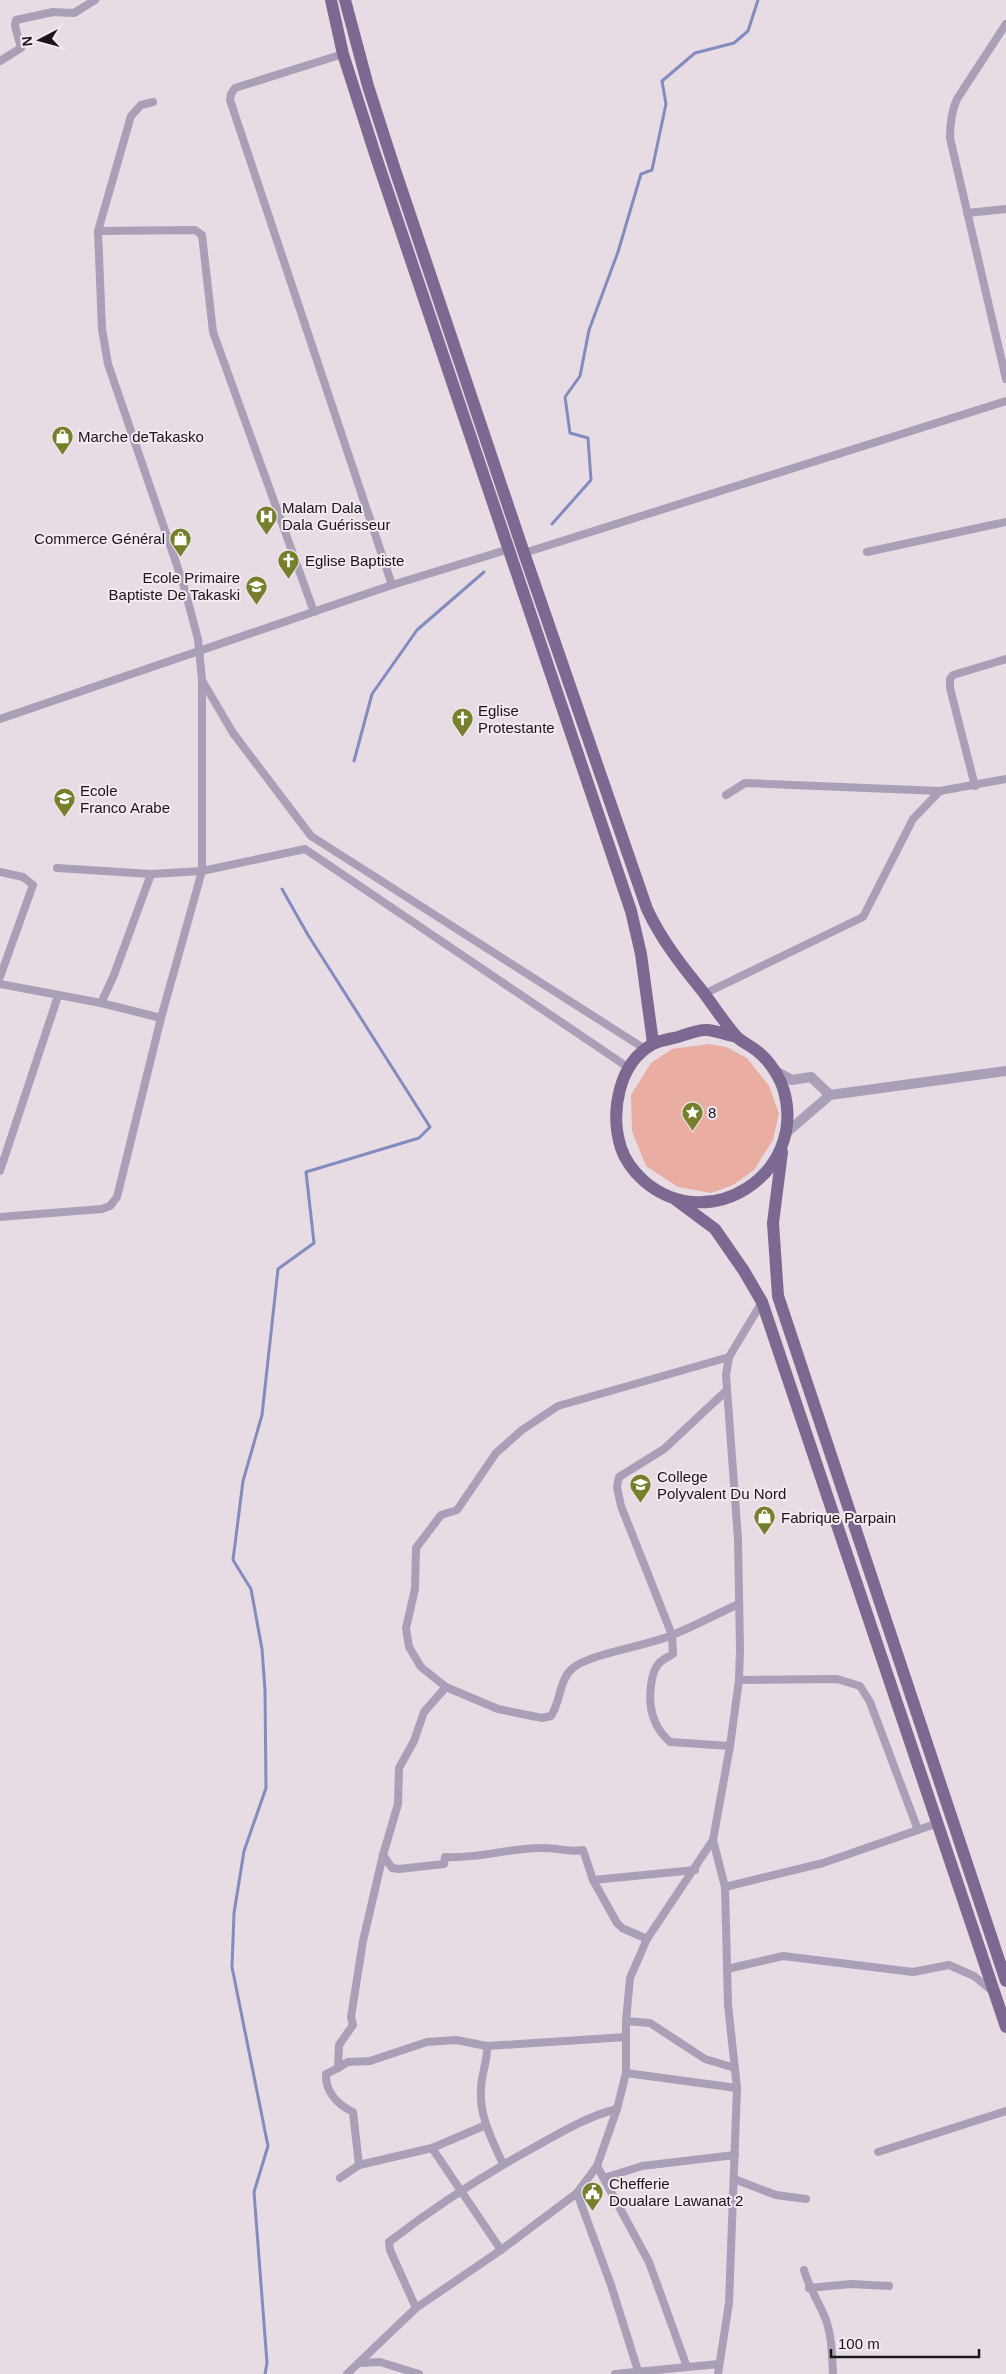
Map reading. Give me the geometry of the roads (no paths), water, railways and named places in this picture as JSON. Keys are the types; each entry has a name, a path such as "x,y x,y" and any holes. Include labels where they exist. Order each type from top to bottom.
{"main road":[{"path":"330,0 343,54 631,911 641,954 649,1046"},
{"path":"345,0 368,86 395,170 524,554 647,909 667,947 737,1037 758,1052 775,1071 784,1091 786,1105 785,1137 773,1223 778,1296 788,1331 1006,1981"},
{"path":"737,1037 706,1030 649,1046 629,1068 616,1099 616,1131 623,1154 636,1174 654,1190 676,1200 715,1230 739,1264 762,1302 1006,2027"},
{"path":"676,1200 710,1203 742,1193 768,1171 785,1137"}],"street":[{"path":"0,61 21,48 15,23 18,18 53,12 74,13 96,0"},
{"path":"1006,24 952,109 950,138 1006,378"},
{"path":"343,54 235,88 230,100 392,585"},
{"path":"0,1217 85,1211 110,1206 117,1197 161,1018 202,870 202,680 193,616 108,364 102,329 98,231 131,116 141,105 152,102"},
{"path":"967,213 1006,208"},
{"path":"98,231 195,230 202,236 213,332 314,612"},
{"path":"524,554 1006,401"},
{"path":"867,552 1006,522"},
{"path":"0,719 392,585 509,549"},
{"path":"975,786 950,688 950,679 953,675 1006,659"},
{"path":"202,680 233,733 311,836 649,1046"},
{"path":"726,794 745,783 940,791 1006,779"},
{"path":"704,994 863,917 913,819 940,791"},
{"path":"57,868 151,874 202,870 305,849 629,1068"},
{"path":"0,872 23,877 33,885 0,977"},
{"path":"101,1003 114,975 151,874"},
{"path":"0,984 101,1003 161,1018"},
{"path":"0,1171 58,996"},
{"path":"775,1071 792,1080 811,1077 830,1095"},
{"path":"785,1137 830,1095 1006,1071"},
{"path":"347,2374 416,2308 501,2250 577,2193 596,2166 617,2109 626,2073 626,2021 630,1978 648,1939 666,1908 695,1870 713,1840 740,1680 738,1539 726,1391 728,1357 762,1302"},
{"path":"728,1357 558,1406 522,1430 496,1453 458,1510 441,1515 416,1548 415,1589 406,1628 408,1647 413,1657 421,1667 446,1687 498,1709 542,1718 551,1716 556,1709 563,1682 574,1667 672,1635 739,1604"},
{"path":"726,1391 664,1449 619,1477 616,1487 621,1506 672,1635 673,1654 655,1667 649,1697 650,1708 659,1731 670,1742 730,1746"},
{"path":"740,1680 837,1678 860,1686 870,1702 918,1830"},
{"path":"338,2068 339,2045 353,2025 352,2017 363,1941 383,1855 398,1804 399,1768 414,1741 424,1712 446,1687"},
{"path":"725,1887 823,1863 938,1823"},
{"path":"713,1840 725,1887 726,1969 737,2088 729,2303 718,2374"},
{"path":"383,1855 392,1868 398,1869 444,1864 445,1857 463,1858 542,1848 571,1852 583,1850 593,1880 617,1923 622,1928 648,1939"},
{"path":"593,1880 695,1870"},
{"path":"726,1969 784,1956 913,1972 949,1965 974,1976 994,1992"},
{"path":"626,2021 650,2023 705,2059 735,2068"},
{"path":"358,2165 353,2112 340,2106 333,2096 326,2078 327,2071 338,2068 348,2062 370,2061 427,2042 456,2040 471,2041 487,2046 626,2037"},
{"path":"487,2046 487,2056 480,2090 486,2125 503,2164"},
{"path":"626,2073 737,2088"},
{"path":"416,2308 390,2250 389,2242 461,2190 503,2164 596,2114 617,2109"},
{"path":"878,2152 1006,2111"},
{"path":"340,2178 358,2165 432,2148 486,2125"},
{"path":"432,2148 501,2250"},
{"path":"604,2178 649,2164 735,2155"},
{"path":"596,2166 649,2262 686,2367"},
{"path":"734,2179 776,2195 806,2199"},
{"path":"577,2193 611,2285 639,2373"},
{"path":"804,2270 809,2288 826,2320 830,2338 833,2374"},
{"path":"809,2288 851,2284 889,2286"},
{"path":"359,2363 380,2362 419,2374"},
{"path":"615,2374 719,2364"}],"waterway":[{"path":"552,524 591,480 588,438 570,433 565,397 580,376 589,330 618,252 641,174 652,170 666,104 662,81 695,53 734,43 748,31 758,0"},
{"path":"354,761 372,694 417,630 484,572"},
{"path":"265,2374 267,2363 254,2192 268,2146 232,1967 234,1913 244,1851 266,1788 265,1690 262,1649 251,1589 233,1560 243,1481 262,1415 278,1269 314,1243 306,1172 419,1138 430,1127 308,935 282,889"}],"place":[{"name":"Marche deTakasko","path":"62,455"},
{"name":"Malam Dala Dala Guérisseur","path":"266,535"},
{"name":"Commerce Général","path":"181,557"},
{"name":"Eglise Baptiste","path":"289,579"},
{"name":"Ecole Primaire Baptiste De Takaski","path":"256,605"},
{"name":"Eglise Protestante","path":"462,738"},
{"name":"Ecole Franco Arabe","path":"64,818"},
{"name":"8","path":"692,1131"},
{"name":"College Polyvalent Du Nord","path":"641,1504"},
{"name":"Fabrique Parpain","path":"765,1536"},
{"name":"Chefferie Doualare Lawanat 2","path":"593,2211"}]}
